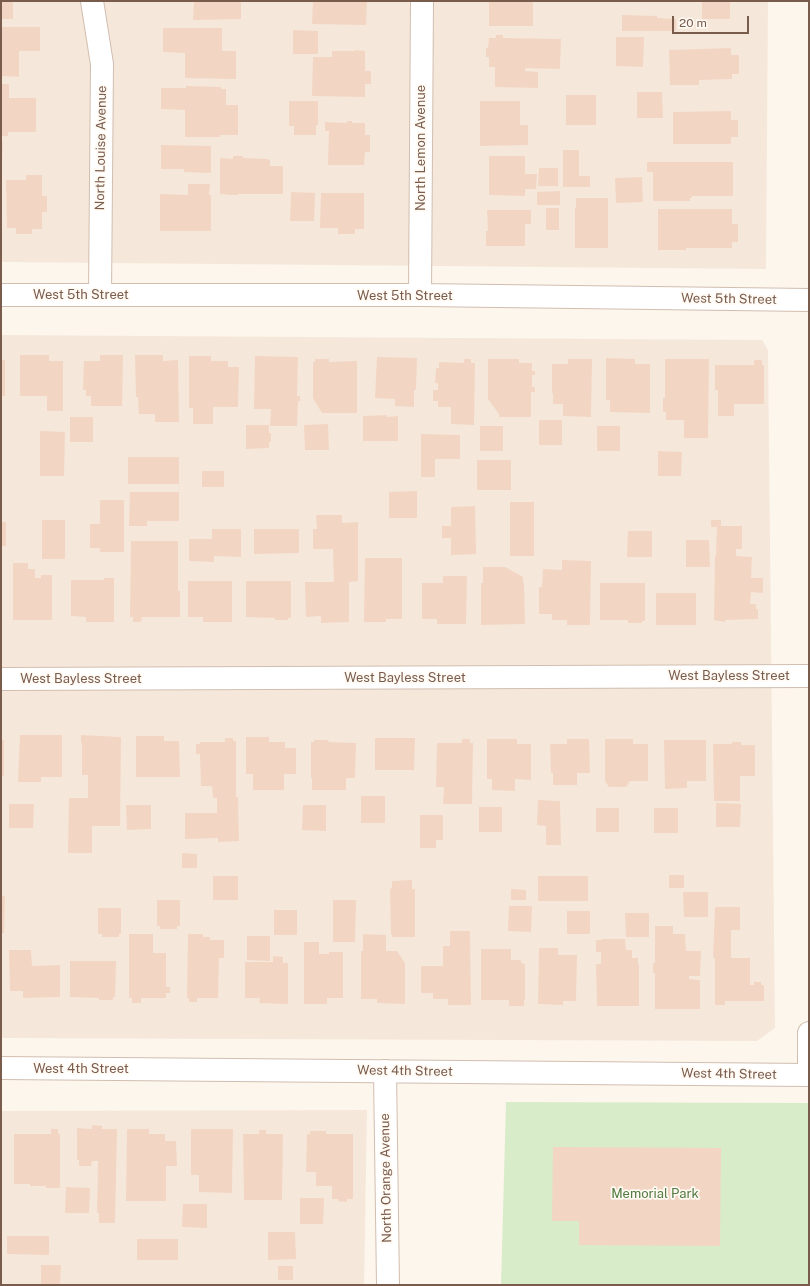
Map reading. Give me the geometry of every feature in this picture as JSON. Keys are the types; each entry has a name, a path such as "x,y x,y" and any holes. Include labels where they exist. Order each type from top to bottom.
{"street":[{"name":"North Louise Avenue","path":"92,1 102,64 100,295"},
{"name":"North Lemon Avenue","path":"420,295 422,1"},
{"name":"West 5th Street","path":"1,295 420,295 809,300"},
{"name":"West Bayless Street","path":"1,679 809,676"},
{"path":"809,1033 809,1075"},
{"name":"West 4th Street","path":"1,1068 809,1075"},
{"name":"North Orange Avenue","path":"385,1071 388,1285"}],"shaded area":[{"path":"1,1 768,1 766,269 1,262"},
{"path":"1,335 762,340 768,350 775,1028 757,1041 1,1038"},
{"path":"367,1110 364,1285 1,1285 1,1111"}],"green space":[{"name":"Memorial Park","path":"506,1102 809,1103 809,1285 501,1285"}],"building":[{"path":"1,1 13,1 13,19 1,19"},
{"path":"194,1 241,1 241,19 193,20"},
{"path":"313,1 367,1 366,25 312,24"},
{"path":"489,1 533,1 533,26 489,26"},
{"path":"702,1 730,1 730,19 702,19"},
{"path":"622,15 657,16 657,18 676,19 676,31 622,31"},
{"path":"1,27 40,27 40,51 19,51 19,77 1,76"},
{"path":"163,28 222,28 222,51 236,51 236,79 185,78 185,53 163,52"},
{"path":"293,30 318,31 318,54 293,54"},
{"path":"496,35 503,35 503,38 561,39 560,69 525,68 525,71 538,72 538,88 495,87 495,67 489,67 489,57 486,57 486,48 488,48 489,38 496,38"},
{"path":"616,37 644,37 643,67 616,66"},
{"path":"731,48 731,55 739,55 739,74 732,74 732,79 699,80 699,85 670,85 669,50"},
{"path":"332,51 365,51 365,71 371,71 371,84 365,84 365,97 312,96 313,57 332,57"},
{"path":"1,84 9,84 9,98 36,98 36,132 8,132 8,136 1,136"},
{"path":"186,86 221,87 221,89 226,89 226,105 238,105 238,135 220,135 220,137 185,137 185,110 161,109 161,88 186,88"},
{"path":"637,92 662,92 663,118 637,118"},
{"path":"566,95 596,95 596,125 566,125"},
{"path":"289,101 318,101 318,125 316,125 316,135 294,135 294,126 289,126"},
{"path":"480,101 520,101 520,125 528,125 528,145 480,146"},
{"path":"731,111 731,120 738,120 738,137 731,137 731,144 673,144 673,112"},
{"path":"347,121 352,121 352,123 365,123 365,135 370,135 370,152 365,152 364,165 328,165 329,131 325,131 325,122 347,123"},
{"path":"1,142 3,142 2,163 1,163"},
{"path":"161,145 211,146 211,173 184,172 184,169 161,169"},
{"path":"563,150 579,150 579,176 590,176 590,187 563,187"},
{"path":"233,156 268,159 270,160 270,166 283,166 283,194 220,194 220,158 233,159"},
{"path":"489,156 525,156 525,174 537,174 536,189 525,189 525,196 489,195"},
{"path":"647,162 733,162 733,196 692,196 690,201 653,201 653,172 647,172"},
{"path":"539,168 558,168 558,186 538,186"},
{"path":"26,175 42,175 42,196 47,196 47,212 42,212 42,229 32,229 32,234 16,234 16,228 7,228 6,180 26,180"},
{"path":"642,177 643,202 616,203 615,178"},
{"path":"188,184 210,184 209,195 211,195 211,231 160,231 160,194 188,195"},
{"path":"560,191 560,205 537,205 537,192"},
{"path":"291,192 315,193 314,221 290,221"},
{"path":"321,193 364,193 364,229 355,229 355,234 338,234 338,228 320,228"},
{"path":"576,198 608,198 608,248 575,248"},
{"path":"546,208 559,208 559,230 546,230"},
{"path":"658,209 732,209 732,224 738,224 738,242 732,242 732,248 686,248 686,250 658,250"},
{"path":"487,210 531,210 531,224 525,224 525,246 486,246 486,231 488,231"},
{"path":"20,355 49,355 49,361 63,361 63,411 47,411 47,396 20,396"},
{"path":"100,355 123,355 122,406 91,406 91,396 86,396 86,390 83,390 84,361 100,361"},
{"path":"135,355 163,355 163,361 178,360 179,422 155,422 155,414 139,414 138,397 136,397"},
{"path":"189,356 211,356 211,361 228,361 228,367 239,367 238,407 213,407 213,424 193,424 193,408 189,408"},
{"path":"255,356 298,357 297,396 300,396 300,401 298,401 297,426 270,426 271,409 254,409"},
{"path":"377,357 417,358 414,407 395,406 395,399 375,398"},
{"path":"606,358 635,359 635,364 650,364 650,413 610,412 610,400 606,400"},
{"path":"315,359 329,359 329,362 357,361 357,413 322,413 313,398 313,362 315,362"},
{"path":"464,359 471,359 471,363 475,363 474,425 451,424 451,407 438,407 438,401 433,401 433,390 438,390 438,383 435,383 436,368 439,368 439,362 464,363"},
{"path":"488,359 519,359 519,363 532,363 532,371 535,371 535,375 532,375 532,387 535,387 535,392 531,392 531,417 499,417 499,414 488,399"},
{"path":"568,359 592,359 591,417 563,416 563,404 553,404 552,364 568,364"},
{"path":"665,359 709,359 708,438 684,438 684,420 666,420 666,412 663,412 663,398 665,398"},
{"path":"1,360 5,360 5,396 1,396"},
{"path":"754,360 762,360 762,365 764,365 764,404 734,404 734,416 718,416 718,390 715,390 715,365 754,365"},
{"path":"387,415 387,417 398,416 398,441 363,441 363,416"},
{"path":"70,417 93,417 93,442 70,442"},
{"path":"539,420 562,420 562,445 539,445"},
{"path":"328,424 329,450 305,450 304,425"},
{"path":"246,425 269,425 271,442 269,442 269,448 246,449"},
{"path":"480,426 503,426 503,451 480,451"},
{"path":"597,426 620,426 620,451 597,451"},
{"path":"40,431 65,432 64,476 40,476"},
{"path":"421,434 460,435 460,459 435,459 435,477 421,477"},
{"path":"658,451 682,452 681,476 658,476"},
{"path":"128,457 179,457 179,484 128,484"},
{"path":"477,460 511,460 511,490 477,490"},
{"path":"202,471 224,471 224,487 202,487"},
{"path":"417,491 417,518 389,518 389,492"},
{"path":"130,492 179,492 179,521 147,521 147,526 129,526"},
{"path":"100,500 124,500 124,552 100,552 100,548 90,548 90,524 100,524"},
{"path":"510,502 534,502 534,556 510,556"},
{"path":"475,506 476,554 451,555 451,538 442,538 442,526 451,526 451,507"},
{"path":"316,515 342,515 342,523 358,522 358,581 349,582 349,622 321,623 321,616 306,617 305,582 334,582 333,549 313,549 313,529 317,529"},
{"path":"42,520 65,520 65,559 42,559"},
{"path":"711,520 721,520 721,526 742,526 742,549 736,549 736,556 752,557 751,578 763,578 763,593 751,592 750,604 756,604 756,609 758,609 758,619 725,620 725,622 714,620 717,527 711,527"},
{"path":"1,522 6,522 6,546 1,546"},
{"path":"212,529 241,529 241,557 214,556 214,562 189,561 189,539 212,539"},
{"path":"254,529 299,529 299,553 254,554"},
{"path":"628,531 652,531 652,557 627,557"},
{"path":"686,540 709,540 710,567 686,567"},
{"path":"131,541 178,541 178,591 180,591 180,617 142,617 141,622 133,622 133,617 130,617"},
{"path":"365,558 402,558 402,619 386,619 386,622 364,622"},
{"path":"562,560 591,561 590,625 567,625 567,620 552,620 552,614 539,614 539,587 542,587 543,569 562,570"},
{"path":"13,563 28,563 28,569 35,569 35,578 41,578 41,575 52,575 52,620 13,620"},
{"path":"483,567 505,567 523,577 525,624 481,625 481,583 483,583"},
{"path":"443,576 467,576 466,624 437,624 437,619 422,619 422,583 443,583"},
{"path":"104,578 114,578 114,622 86,622 86,617 71,616 71,580 104,580"},
{"path":"188,581 232,581 232,622 203,622 203,617 188,617"},
{"path":"246,581 291,581 291,618 288,618 288,620 275,620 275,618 246,617"},
{"path":"600,583 645,583 645,621 642,621 642,623 628,623 628,620 600,620"},
{"path":"656,593 696,593 696,625 656,625"},
{"path":"20,735 62,735 62,777 41,777 41,782 18,782"},
{"path":"81,735 121,737 120,826 92,826 92,853 68,853 69,798 88,798 88,775 82,775"},
{"path":"136,736 164,736 164,741 179,741 180,777 136,777"},
{"path":"246,737 269,737 269,742 285,742 285,748 296,748 296,774 284,774 284,790 253,790 253,774 246,774"},
{"path":"225,738 233,738 233,741 236,741 236,797 238,797 239,841 218,842 218,838 185,839 185,813 217,813 217,798 213,798 212,786 201,786 200,754 196,754 196,744 200,744 200,742 225,742"},
{"path":"375,738 415,738 414,770 375,770"},
{"path":"462,739 470,739 470,743 473,743 472,804 443,804 444,787 436,787 437,743 462,743"},
{"path":"487,739 517,739 517,744 531,744 531,780 515,779 515,791 492,790 492,779 487,779"},
{"path":"567,739 589,739 590,773 577,773 577,785 553,785 550,744 567,744"},
{"path":"605,739 633,739 633,744 648,744 648,781 630,781 626,787 609,787 605,781"},
{"path":"1,740 4,740 4,776 1,776"},
{"path":"314,740 356,743 355,778 346,778 346,790 312,790 311,742 314,742"},
{"path":"664,740 706,740 706,781 687,781 687,788 665,789"},
{"path":"732,742 741,742 741,745 755,745 755,776 740,776 740,801 714,801 713,744 732,744"},
{"path":"361,796 385,796 385,823 361,823"},
{"path":"538,800 560,801 561,845 546,845 546,826 537,825"},
{"path":"716,803 741,804 740,827 716,827"},
{"path":"9,804 34,804 33,828 9,828"},
{"path":"126,805 151,805 151,829 127,830"},
{"path":"303,805 326,805 326,831 302,830"},
{"path":"479,807 502,807 502,832 479,832"},
{"path":"596,808 619,808 619,832 596,832"},
{"path":"654,808 678,808 678,833 654,833"},
{"path":"420,815 443,815 443,840 436,840 436,848 420,848"},
{"path":"182,853 197,854 197,868 182,868"},
{"path":"669,875 684,875 684,888 669,888"},
{"path":"213,876 238,876 238,900 213,900"},
{"path":"538,876 588,876 588,901 538,901"},
{"path":"412,880 412,889 415,889 415,937 392,937 390,889 392,888 392,881"},
{"path":"511,889 526,890 526,900 511,900"},
{"path":"683,892 708,892 708,917 684,917"},
{"path":"1,896 5,896 4,933 1,933"},
{"path":"157,900 180,900 180,926 177,926 177,929 160,929 160,926 157,926"},
{"path":"333,900 356,900 355,942 333,942"},
{"path":"509,906 532,906 531,932 508,931"},
{"path":"715,907 740,907 740,930 731,930 731,958 750,958 750,985 754,985 754,982 761,982 761,985 764,985 764,1001 725,1001 725,1005 715,1005 715,958 713,958"},
{"path":"98,908 121,908 121,934 119,934 119,937 102,937 102,934 98,934"},
{"path":"274,910 297,910 297,935 274,935"},
{"path":"567,911 590,911 590,934 567,934"},
{"path":"625,913 649,913 649,937 626,937"},
{"path":"655,926 673,926 673,934 685,934 686,951 701,951 700,976 689,976 689,979 700,980 700,1009 655,1009 655,973 653,973 653,963 655,963"},
{"path":"450,931 470,931 471,1005 448,1005 448,999 433,999 433,993 421,993 421,966 443,966 443,946 450,946"},
{"path":"129,934 153,934 153,953 166,953 166,987 170,987 170,993 166,993 166,998 141,998 141,1003 132,1003 132,998 129,998"},
{"path":"188,934 203,934 203,937 210,937 210,940 224,940 224,958 219,958 218,998 197,998 197,1002 189,1002 189,998 187,998"},
{"path":"363,934 386,935 386,951 397,951 405,963 405,1004 377,1003 377,999 361,999 361,951 363,951"},
{"path":"247,936 270,936 270,961 247,960"},
{"path":"625,939 626,950 632,950 632,958 638,958 639,1006 597,1006 596,964 601,964 601,952 596,952 596,940"},
{"path":"304,942 319,942 319,954 343,952 343,998 327,998 327,1004 304,1004"},
{"path":"539,948 558,948 558,955 577,955 576,1001 563,1001 563,1005 538,1004"},
{"path":"481,949 511,949 511,960 521,960 521,963 525,964 524,1006 509,1006 509,1000 481,1000"},
{"path":"9,950 31,950 32,966 60,965 60,997 23,998 23,991 10,991"},
{"path":"273,956 283,957 283,963 288,963 288,1004 259,1003 260,998 245,998 245,962 273,962"},
{"path":"70,961 116,961 115,997 113,997 113,1000 70,997"},
{"path":"92,1125 102,1126 102,1129 117,1129 115,1223 99,1223 99,1213 97,1213 98,1161 92,1161 91,1166 79,1166 79,1160 77,1160 77,1128 92,1129"},
{"path":"51,1129 58,1129 58,1134 60,1134 60,1188 30,1186 30,1184 14,1184 14,1134 51,1134"},
{"path":"127,1129 149,1129 149,1134 165,1134 165,1141 176,1141 177,1166 166,1166 166,1201 126,1201"},
{"path":"191,1129 233,1129 232,1193 199,1192 199,1175 191,1175"},
{"path":"259,1130 266,1130 266,1134 283,1134 282,1200 244,1200 243,1134 259,1134"},
{"path":"310,1131 326,1131 326,1134 353,1134 353,1199 347,1199 347,1202 332,1199 332,1186 316,1186 316,1172 306,1172 307,1134 310,1134"},
{"path":"553,1147 721,1148 720,1246 579,1245 579,1221 552,1221"},
{"path":"66,1187 90,1188 89,1213 65,1213"},
{"path":"300,1198 324,1198 323,1224 300,1224"},
{"path":"183,1204 207,1204 207,1228 182,1227"},
{"path":"268,1232 295,1232 296,1259 268,1260"},
{"path":"7,1236 49,1236 49,1255 7,1254"},
{"path":"137,1239 178,1239 178,1260 137,1260"},
{"path":"41,1265 61,1265 60,1285 41,1285"},
{"path":"278,1266 293,1266 293,1280 278,1280"}]}
